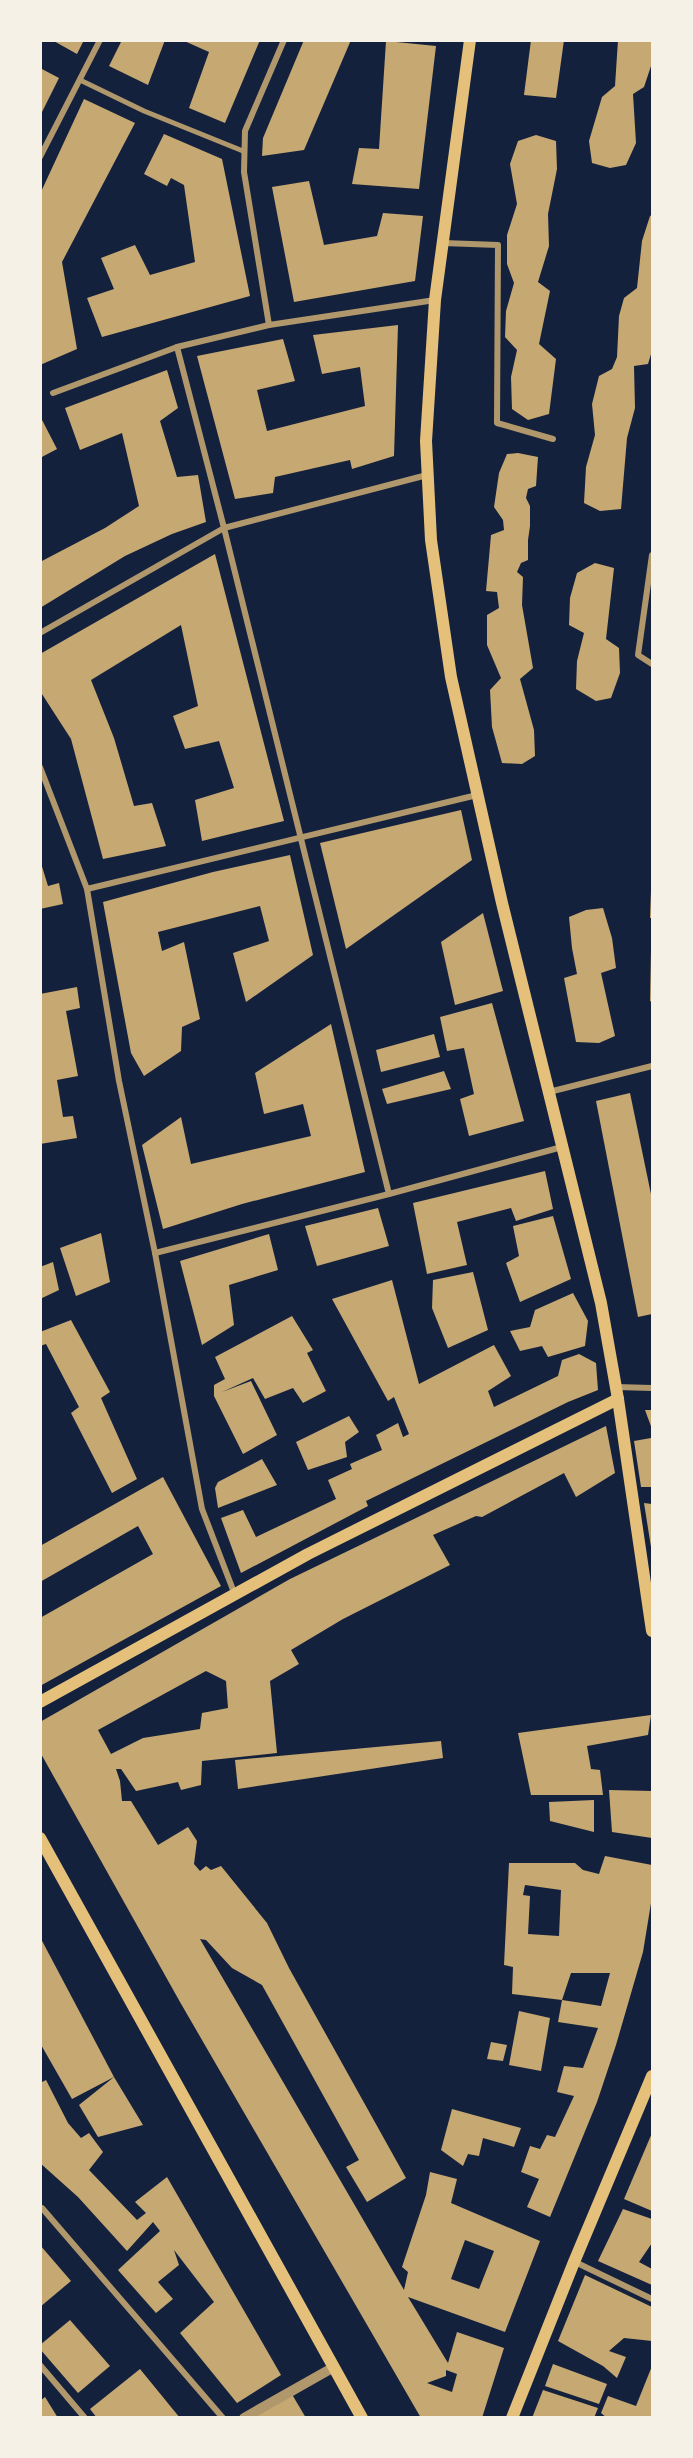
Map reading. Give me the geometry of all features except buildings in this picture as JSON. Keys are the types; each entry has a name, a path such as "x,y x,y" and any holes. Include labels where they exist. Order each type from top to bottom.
{"main road":[{"path":"470,40 435,300 426,441 431,540 451,677 600,1303 617,1393 652,1631"},
{"path":"40,1702 308,1554 617,1393"},
{"path":"40,1838 362,2418"},
{"path":"512,2418 652,2076"}],"street":[{"path":"40,157 100,40"},
{"path":"269,325 244,172 243,151 245,131 284,40"},
{"path":"80,80 144,111 243,151"},
{"path":"443,243 498,245 497,423 553,439"},
{"path":"53,393 177,348 269,325 435,300"},
{"path":"177,348 224,528 389,1194"},
{"path":"40,633 224,528 427,475"},
{"path":"652,555 638,655 652,664"},
{"path":"40,767 87,889 119,1081 155,1253 202,1509 235,1596"},
{"path":"87,889 478,794"},
{"path":"549,1093 652,1066"},
{"path":"155,1253 389,1194 562,1147"},
{"path":"617,1393 652,1388"},
{"path":"40,2209 42,2208 223,2418"},
{"path":"574,2262 652,2299"},
{"path":"40,2365 85,2418"},
{"path":"243,2418 334,2367"}]}
